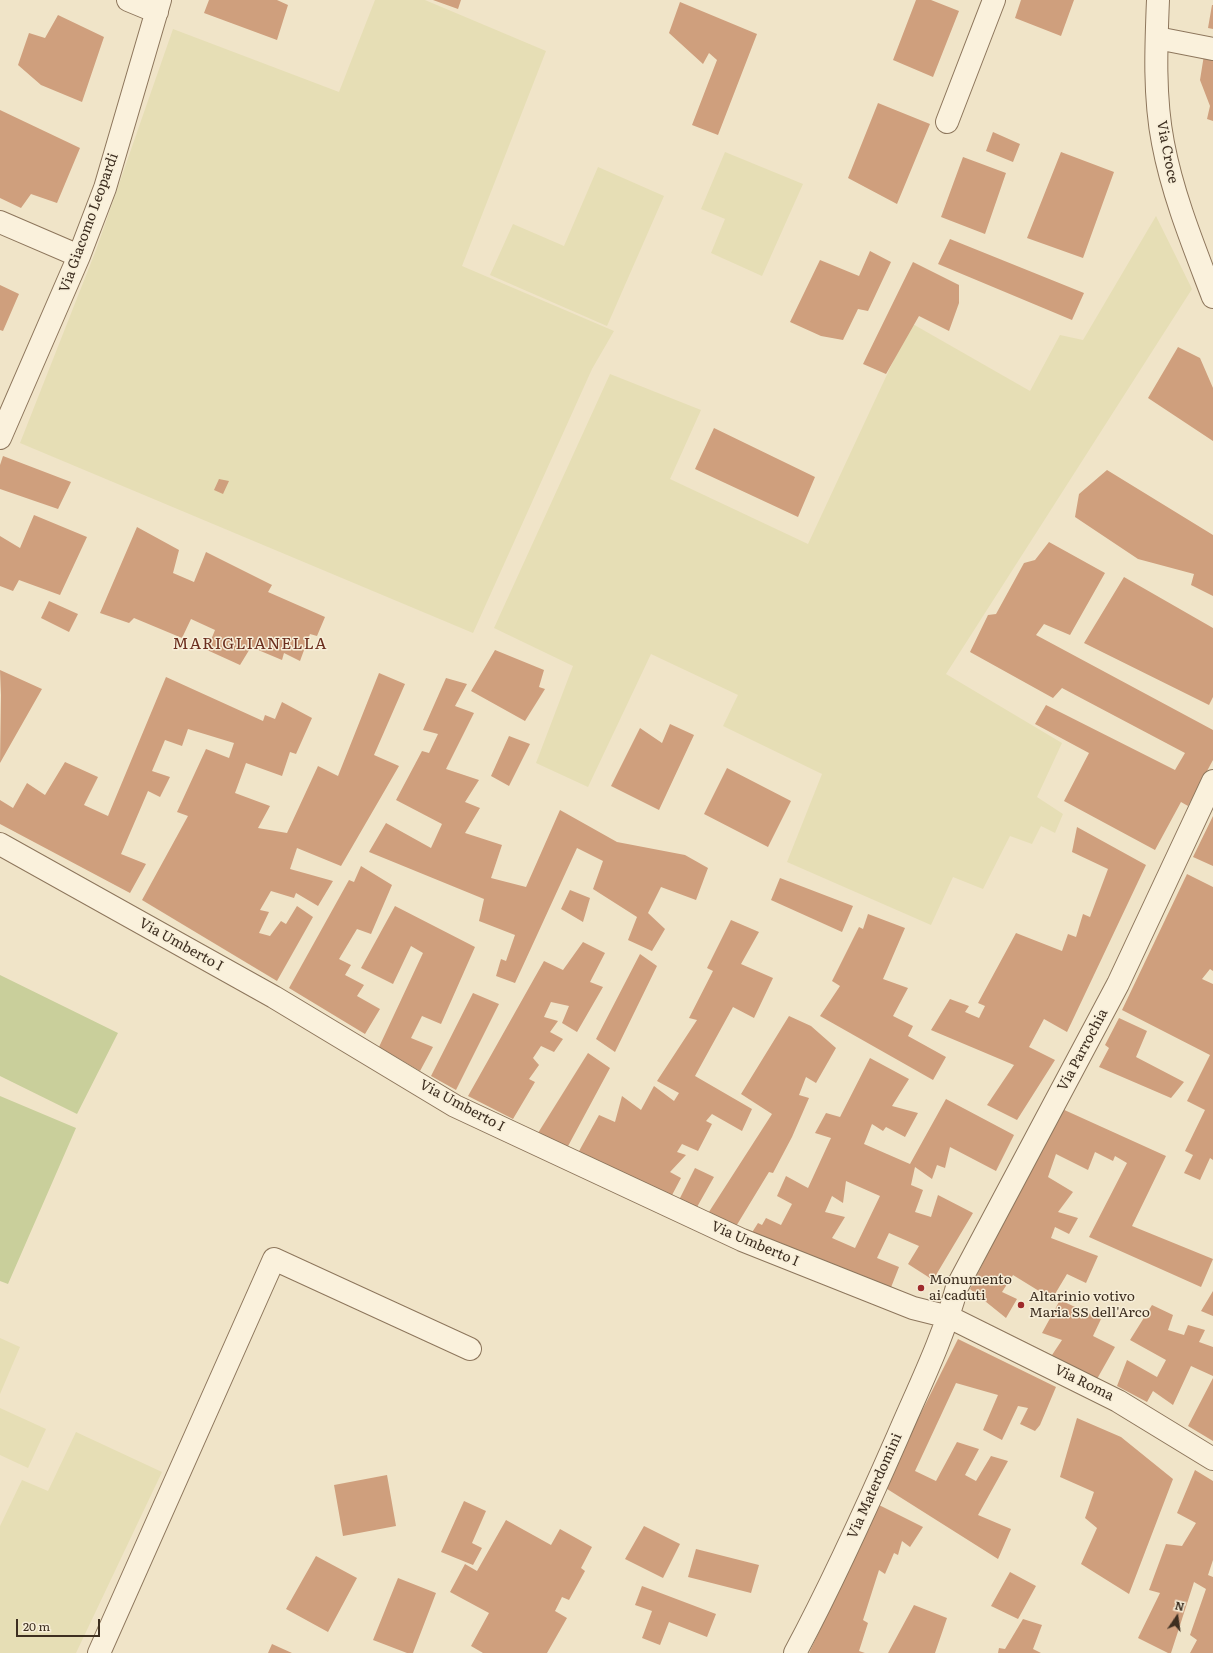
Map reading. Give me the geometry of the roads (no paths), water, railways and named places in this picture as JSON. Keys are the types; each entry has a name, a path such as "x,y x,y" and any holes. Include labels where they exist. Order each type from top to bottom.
{"street":[{"path":"128,0 159,6"},
{"path":"947,122 994,0"},
{"name":"Via Croce","path":"1158,0 1156,81 1162,143 1192,242 1213,297"},
{"name":"Via Giacomo Leopardi","path":"0,438 79,256 105,188 159,6"},
{"path":"1157,38 1213,49"},
{"path":"0,222 79,256"},
{"name":"Via Parrochia","path":"949,1317 957,1287 1118,984 1213,781"},
{"name":"Via Umberto I","path":"0,844 274,997 455,1106 742,1240 912,1308 949,1317"},
{"path":"99,1653 274,1259 470,1348"},
{"name":"Via Roma","path":"949,1317 1118,1400 1213,1459"},
{"name":"Via Materdomini","path":"795,1653 826,1596 949,1317"}],"place":[{"name":"Monumento ai caduti","path":"921,1288"},
{"name":"Altarinio votivo Maria SS dell'Arco","path":"1021,1305"}],"district":[{"name":"MARIGLIANELLA","path":"250,644"}]}
